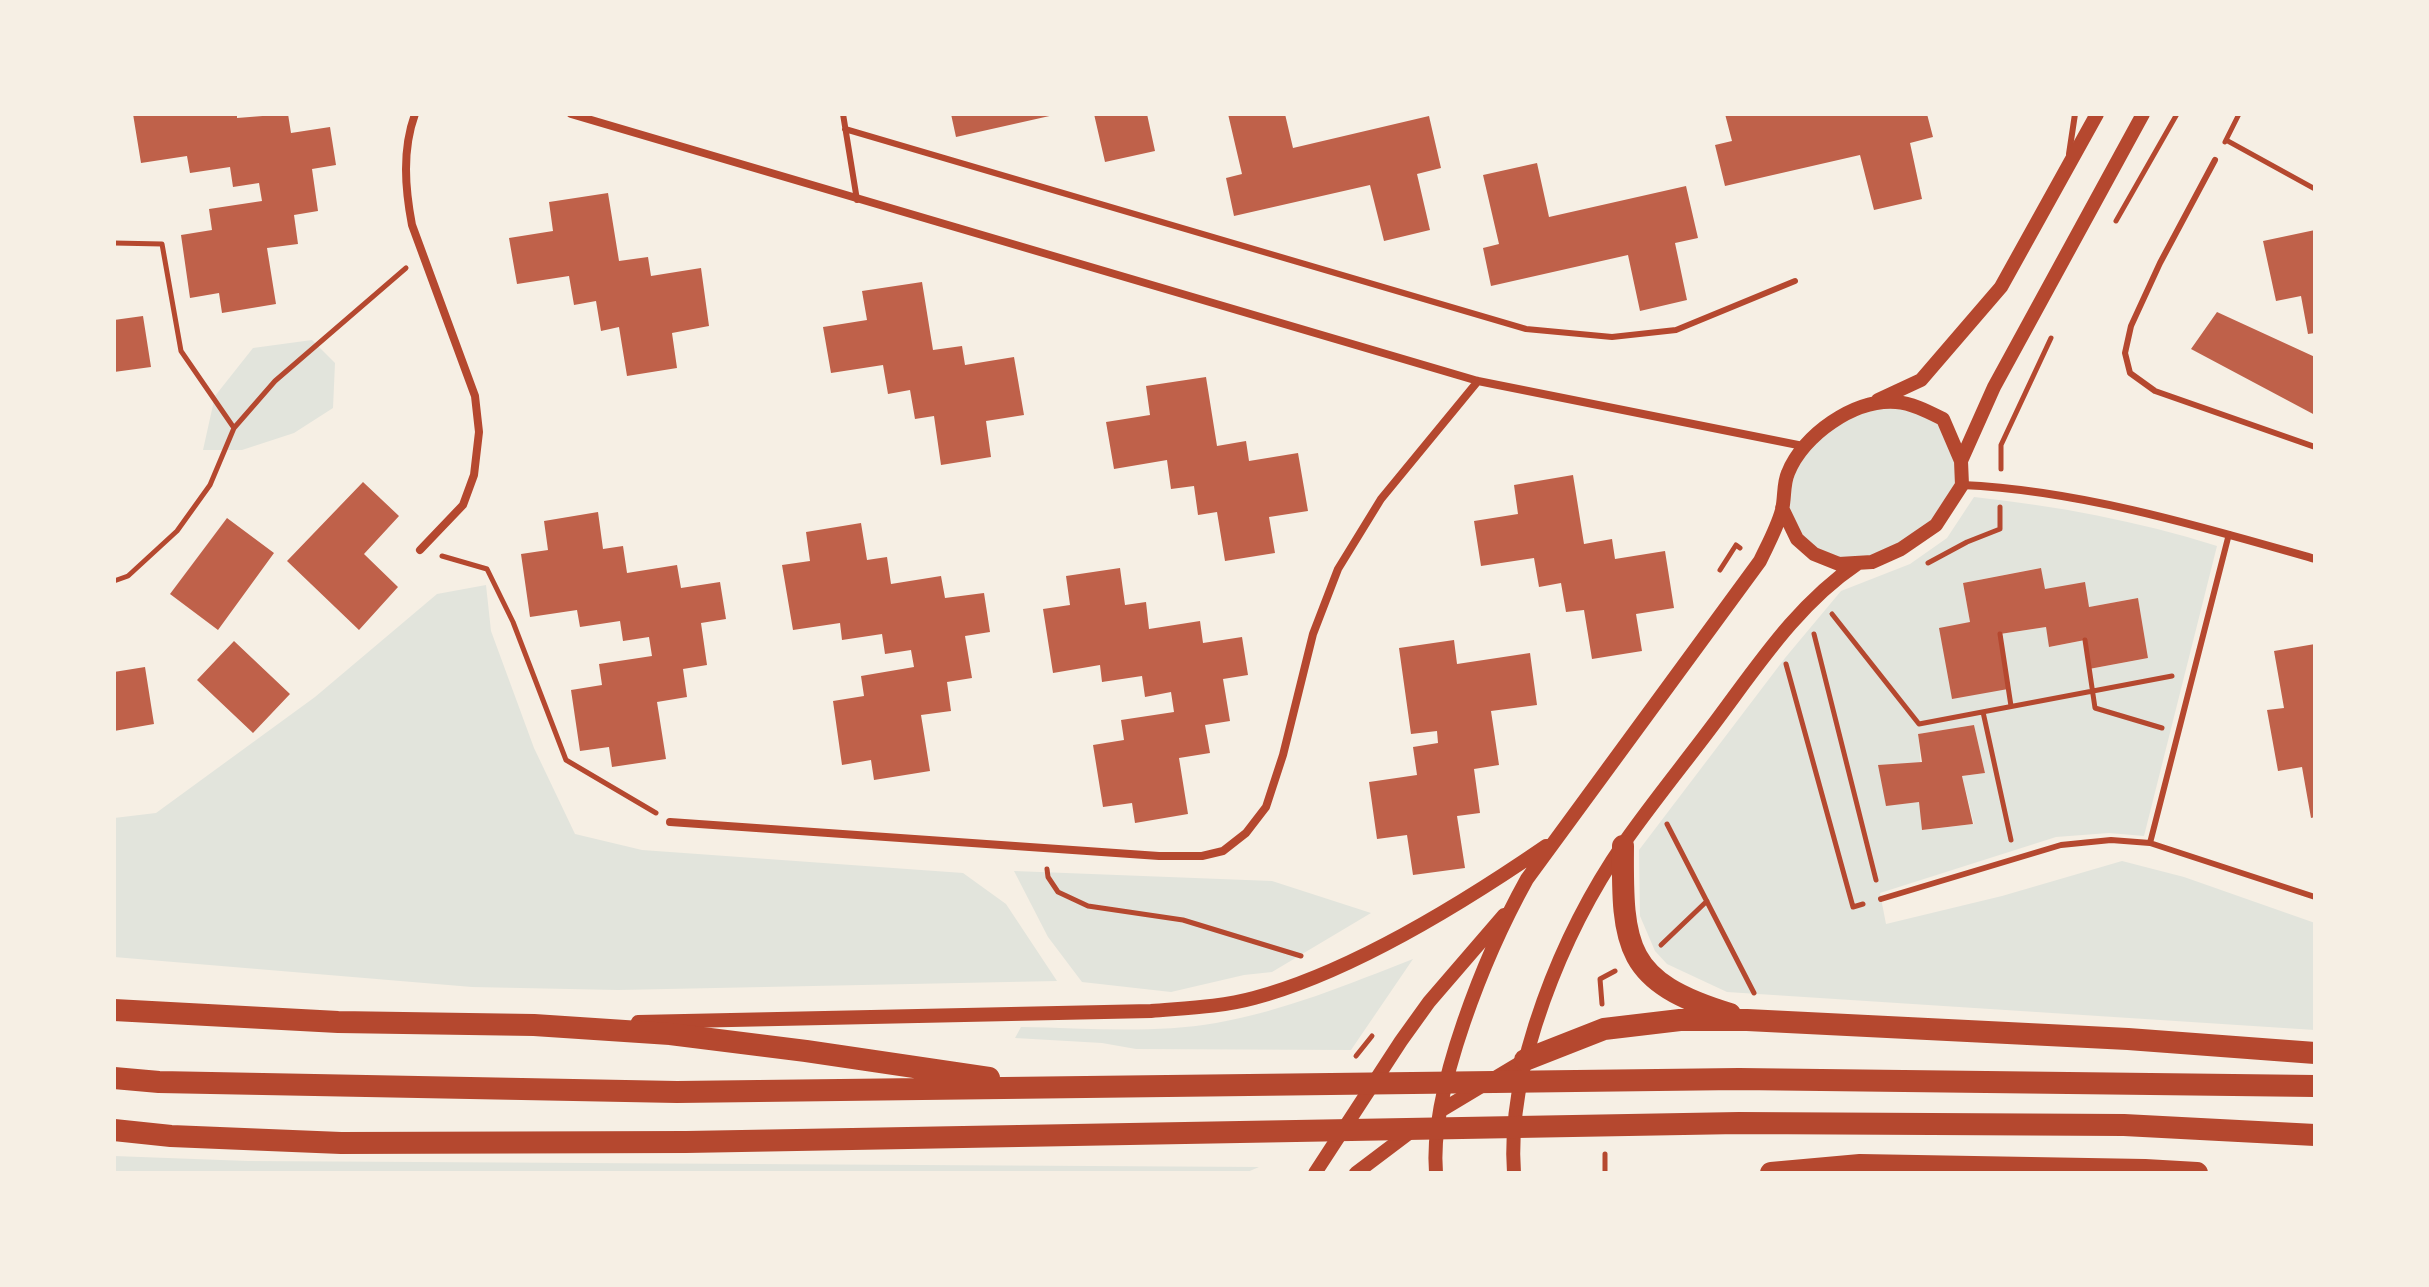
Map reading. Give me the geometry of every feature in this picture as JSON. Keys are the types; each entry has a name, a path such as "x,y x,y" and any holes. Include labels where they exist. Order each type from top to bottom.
{"highway":[{"path":"1623,846 1625,924 1666,987 1703,1005 1747,1020"},
{"path":"114,1010 338,1022 534,1025 670,1034 1059,1089"},
{"path":"1525,1060 1604,1029 1657,1021 1747,1020 2128,1039 2315,1053"},
{"path":"114,1078 175,1083 677,1092 1818,1079 2315,1086"},
{"path":"114,1130 171,1136 341,1143 686,1142 1817,1123 2124,1125 2315,1135"},
{"path":"1771,1173 1860,1165 2197,1173"}],"street":[{"path":"415,114 405,165 412,225 475,396 479,432 474,475 463,505 420,550"},
{"path":"571,114 1478,381 1803,446"},
{"path":"1436,1173 1441,1110 1465,1018 1512,906 1527,879 1760,561 1782,508 1787,475 1803,446 1830,424 1921,380 1958,339 2001,287 2097,114"},
{"path":"1961,461 1994,387 2143,114"},
{"path":"670,822 1159,856 1202,856 1223,851 1246,833 1266,807 1283,755 1313,634 1338,569 1381,499 1478,381"},
{"path":"1782,508 1797,539 1814,554 1839,564 1872,562 1901,549 1936,525 1962,485 1961,461 1943,419 1896,402 1866,406"},
{"path":"1962,485 2001,487 2083,501 2229,534 2315,559"},
{"path":"1514,1173 1518,1100 1525,1060 1557,971 1586,907 1623,846 1785,631 1833,580 1857,564"},
{"path":"534,1025 1151,1011 1205,1007 1253,998 1360,956 1462,901 1556,839"},
{"path":"1315,1173 1415,1022 1512,906"},
{"path":"1356,1173 1441,1110 1525,1060"}],"lane":[{"path":"843,114 857,200"},
{"path":"2067,167 2075,114"},
{"path":"845,129 1526,329 1612,337 1676,330 1795,281"},
{"path":"2215,160 2160,263 2131,326 2125,353 2130,373 2155,391 2315,447"},
{"path":"2150,843 2229,534"},
{"path":"1881,899 2061,845 2111,840 2150,843 2315,897"}],"path":[{"path":"2114,224 2177,114"},
{"path":"2215,160 2239,114"},
{"path":"2226,140 2315,189"},
{"path":"114,243 162,244 181,351 234,428"},
{"path":"114,581 128,576 177,531 210,485 234,428 275,381 423,253"},
{"path":"2001,487 2001,445 2053,336"},
{"path":"420,550 487,569 513,622 566,760 670,822"},
{"path":"1827,607 1919,724 2194,673"},
{"path":"1775,671 1785,658 1853,907 1881,899 1812,625 1803,636"},
{"path":"2000,634 2011,706"},
{"path":"2085,640 2095,708 2179,733"},
{"path":"1983,712 2015,859"},
{"path":"1655,829 1663,818 1754,994"},
{"path":"1045,848 1048,877 1058,892 1088,906 1183,920 1291,951 1331,969"},
{"path":"1604,1029 1600,979 1646,956 1707,901"},
{"path":"1605,1143 1605,1173"}],"shaded area":[{"path":"312,340 335,363 333,408 294,433 242,450 203,450 215,396 253,348"},
{"path":"1896,402 1943,419 1962,485 1936,525 1872,562 1814,554 1782,508 1787,475 1830,424"},
{"path":"1974,497 2097,516 2217,546 2144,836 2109,833 2056,837 1880,893 1886,924 2002,896 2122,861 2184,877 2315,923 2315,1030 1727,992 1667,964 1655,951 1640,916 1639,850 1785,658 1841,591 1910,564 1947,538","holes":["2040,568 2045,589 2089,607 2138,598 2148,658 2089,669 2085,640 2050,647 2046,627 2000,634 1970,622 1963,583","1974,725 1985,773 1962,776 1974,824 1923,830 1918,734"]},
{"path":"486,585 491,631 534,748 575,834 642,850 963,873 1006,904 1057,981 618,990 472,987 114,957 114,818 156,813 315,697 437,594"},
{"path":"1014,871 1272,881 1371,913 1272,972 1244,975 1171,992 1082,982 1048,937"},
{"path":"1413,959 1351,1050 1136,1049 1102,1043 1015,1038 1021,1027 1143,1029 1216,1023 1291,1004"},
{"path":"114,1156 248,1161 1259,1167 1245,1173 114,1173"}],"building":[{"path":"133,114 237,114 237,118 288,114 291,133 330,127 336,165 312,169 318,211 294,215 298,244 267,248 276,304 222,313 219,293 190,298 181,235 212,230 209,209 262,201 259,183 233,187 230,167 190,173 187,156 141,163"},
{"path":"951,114 1054,114 1054,115 956,137"},
{"path":"1094,114 1147,114 1155,151 1105,162"},
{"path":"1228,114 1285,114 1293,148 1429,116 1441,168 1417,174 1430,230 1384,241 1370,185 1234,216 1226,178 1242,174"},
{"path":"1725,114 1927,114 1933,137 1910,143 1922,199 1874,210 1860,155 1725,186 1715,145 1732,141"},
{"path":"1537,163 1549,217 1686,186 1698,238 1675,243 1687,300 1640,311 1628,255 1491,286 1483,248 1499,244 1483,175"},
{"path":"608,193 619,261 648,257 651,276 701,268 709,326 672,333 677,368 627,376 619,327 601,331 596,301 574,305 569,276 517,284 509,238 553,231 549,202"},
{"path":"2315,230 2315,333 2308,334 2301,296 2276,301 2263,241"},
{"path":"922,282 933,350 962,346 965,365 1014,357 1024,415 986,421 991,457 941,465 934,416 915,419 910,390 888,394 883,365 831,373 823,327 867,320 862,291"},
{"path":"2217,312 2315,357 2315,415 2191,349"},
{"path":"143,316 151,367 114,372 114,320"},
{"path":"1206,377 1217,446 1246,441 1249,461 1298,453 1308,511 1269,517 1275,553 1225,561 1217,512 1198,515 1194,486 1171,489 1167,460 1114,469 1106,422 1150,415 1146,386"},
{"path":"1573,475 1584,544 1612,539 1615,559 1665,551 1674,608 1636,614 1642,651 1592,659 1584,610 1566,612 1561,583 1539,587 1534,558 1481,566 1474,521 1518,514 1514,485"},
{"path":"363,482 399,516 364,554 398,587 359,630 287,561"},
{"path":"598,512 603,549 623,546 627,573 677,565 681,588 720,582 726,619 701,623 707,665 683,669 687,697 657,702 666,759 612,767 609,747 580,751 571,690 602,685 599,664 652,656 649,637 623,641 620,621 580,627 577,610 530,617 521,554 548,550 544,521"},
{"path":"227,518 274,553 218,630 170,594"},
{"path":"861,523 867,560 887,557 891,584 941,576 945,598 984,593 990,632 965,636 972,678 947,682 951,711 921,715 930,771 874,780 871,760 842,765 833,701 864,696 861,676 914,667 911,650 885,654 882,634 842,640 840,623 793,630 782,565 810,561 806,532"},
{"path":"1120,568 1125,605 1146,602 1149,629 1200,621 1203,643 1242,637 1248,675 1223,679 1230,721 1205,725 1210,753 1179,758 1188,814 1135,823 1132,803 1103,807 1093,745 1124,740 1121,720 1174,712 1171,692 1145,697 1142,676 1102,682 1100,665 1053,673 1043,609 1070,605 1066,576"},
{"path":"2041,568 2045,589 2085,582 2089,607 2138,598 2148,658 2089,669 2085,640 2049,647 2046,627 2000,634 2008,689 1952,699 1939,628 1970,622 1963,583"},
{"path":"1454,640 1457,664 1530,653 1537,705 1491,711 1499,765 1474,769 1480,813 1457,816 1465,868 1413,875 1407,835 1377,839 1369,782 1417,775 1413,747 1438,743 1437,731 1411,734 1399,648"},
{"path":"234,641 290,694 253,733 197,680"},
{"path":"2315,644 2315,817 2311,818 2302,767 2278,771 2267,710 2284,708 2274,651"},
{"path":"145,667 154,724 114,731 114,672"},
{"path":"1974,725 1985,773 1962,776 1973,824 1922,830 1919,802 1886,806 1878,765 1922,762 1918,734"}]}
